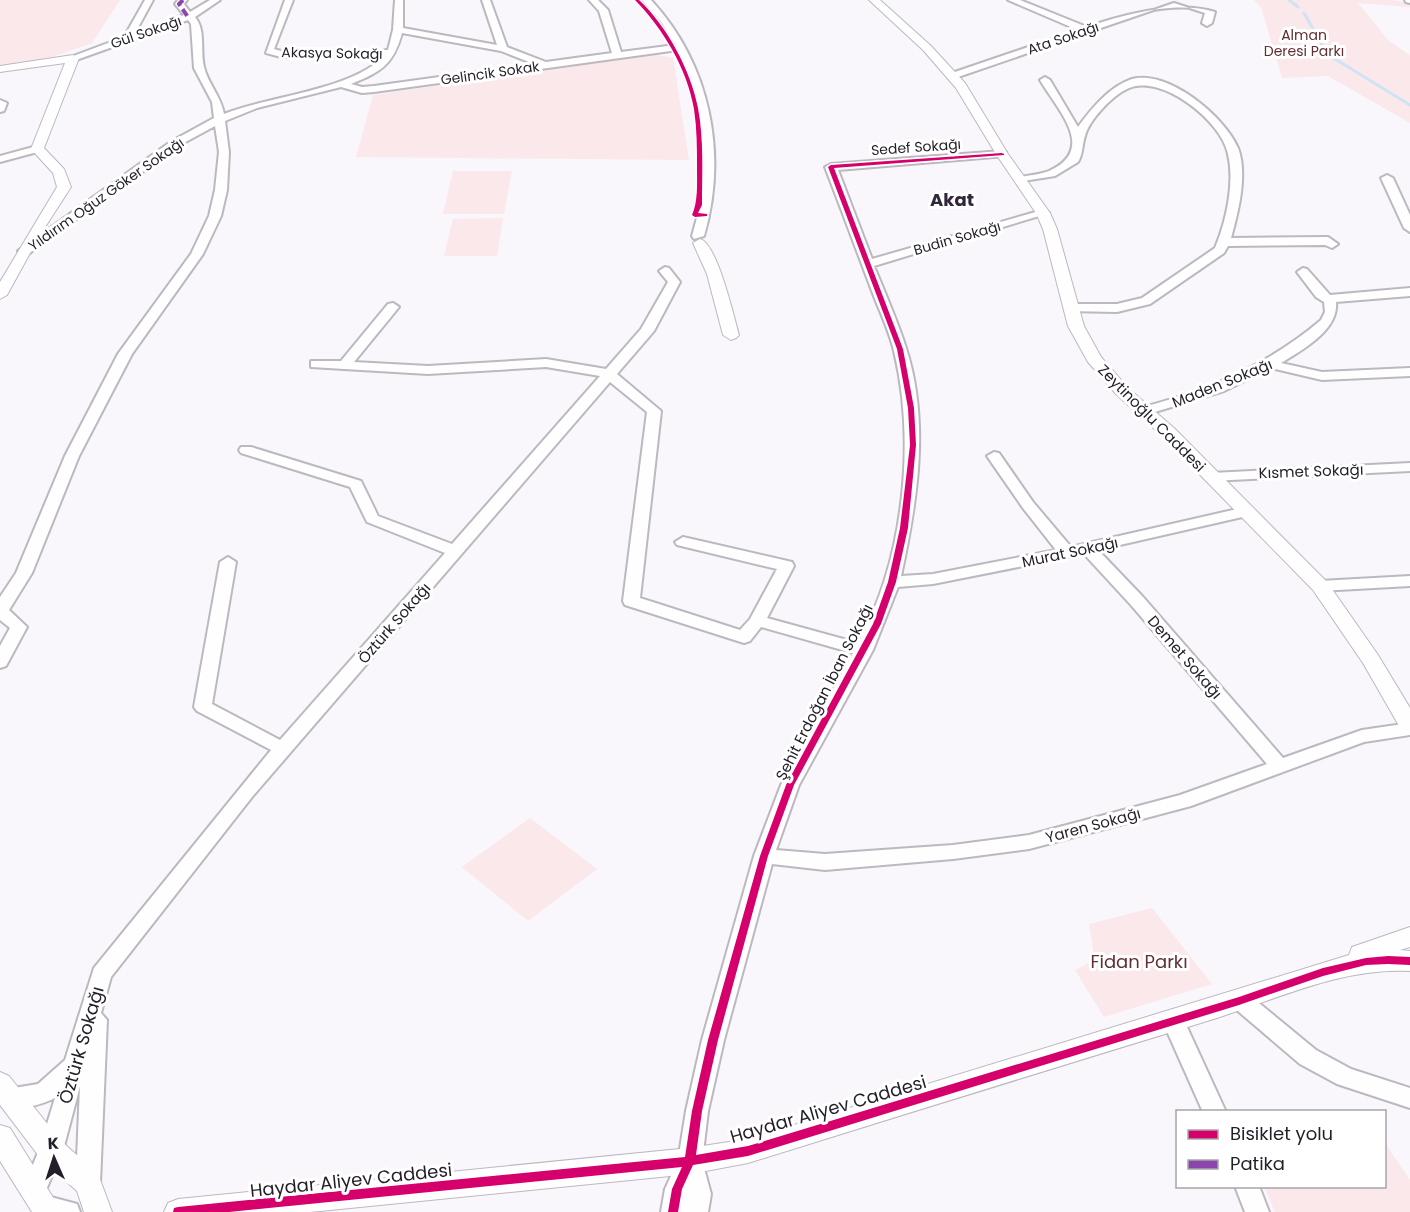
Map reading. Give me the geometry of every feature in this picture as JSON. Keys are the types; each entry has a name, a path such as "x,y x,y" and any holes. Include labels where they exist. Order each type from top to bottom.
{"street":[{"path":"127,39 149,0"},
{"path":"0,662 19,627 0,611 24,573 72,456 125,354 168,297 202,245 215,216 221,190 223,144 217,102 199,68 196,24 179,4 183,0"},
{"name":"Gül Sokağı","path":"73,58 188,17 216,0"},
{"name":"Akasya Sokağı","path":"289,0 269,51 281,54 392,53"},
{"path":"392,53 398,30 399,0"},
{"path":"486,0 503,49"},
{"path":"593,0 603,10 617,55"},
{"path":"646,0 663,18 680,47 703,100 707,126 707,208 699,239 714,274 731,335"},
{"name":"Zeytinoğlu Caddesi","path":"874,0 927,48 952,76 1043,213 1050,229 1076,326 1094,359 1122,391 1145,411 1320,586 1364,650 1410,728"},
{"path":"1012,0 1087,30"},
{"name":"Ata Sokağı","path":"952,76 1175,0 1210,12 1207,23"},
{"path":"398,30 503,49 545,66"},
{"name":"Gelincik Sokak","path":"341,84 362,90 680,47"},
{"name":"Yıldırım Oğuz Göker Sokağı","path":"24,251 176,143 219,120 254,106 341,84 376,70 392,53"},
{"path":"0,69 73,58 38,149"},
{"path":"1045,80 1079,137"},
{"path":"1022,180 1065,168 1077,155 1079,137 1083,128 1116,91 1128,83 1139,81 1165,86 1199,106 1225,136 1235,156 1225,242 1220,250 1146,301 1117,308 1071,308"},
{"name":"Yıldırım Oğuz Göker Sokağı","path":"217,102 254,106"},
{"path":"176,143 201,140 223,144"},
{"path":"0,159 38,149"},
{"path":"0,295 64,187 60,172 38,149"},
{"name":"Sedef Sokağı","path":"831,167 1002,154"},
{"name":"Şehit Erdoğan İban Sokağı","path":"690,1161 697,1111 713,1041 764,856 790,785 877,624 892,582 904,528 913,445 911,408 900,349 870,263 831,167"},
{"path":"1387,178 1410,228"},
{"name":"Budin Sokağı","path":"870,263 1043,213"},
{"path":"1225,242 1328,241 1332,244"},
{"name":"Öztürk Sokağı","path":"50,1205 51,1150 101,974 245,792 647,331 674,282 665,271"},
{"path":"1303,272 1320,294 1330,300 1347,295 1410,292"},
{"name":"Maden Sokağı","path":"1145,411 1185,402 1272,364 1326,322 1331,312 1330,300"},
{"path":"344,366 393,307"},
{"path":"316,364 428,370 484,364 546,363 609,374 654,411 631,601 744,637 757,621 786,566 683,542"},
{"path":"1272,364 1301,375 1324,377 1410,372"},
{"path":"246,450 356,484 372,519 455,551"},
{"path":"994,456 1028,505 1067,553"},
{"name":"Kısmet Sokağı","path":"1212,477 1410,467"},
{"name":"Murat Sokağı","path":"892,582 944,578 1088,549 1246,512"},
{"name":"Demet Sokağı","path":"1088,549 1137,601 1280,767"},
{"path":"228,562 203,707 283,749"},
{"path":"1320,586 1410,581"},
{"path":"757,621 864,650"},
{"name":"Yaren Sokağı","path":"764,856 825,862 954,852 1029,842 1184,801 1362,736 1410,728"},
{"path":"1327,970 1354,956 1410,937"},
{"path":"1327,970 1375,960 1410,961"},
{"name":"Haydar Aliyev Caddesi","path":"178,1212 690,1161 748,1151 1240,1000 1327,970"},
{"name":"Öztürk Sokağı","path":"88,1183 92,1060 101,974"},
{"path":"1240,1000 1268,1026 1308,1057 1345,1077 1410,1098"},
{"path":"1173,1020 1183,1037 1214,1110"},
{"path":"5,1091 33,1099 55,1087 75,1064"},
{"path":"5,1091 51,1150 88,1183 98,1212"},
{"path":"0,1137 50,1205"},
{"path":"673,1212 677,1189 690,1161"},
{"path":"690,1161 699,1194 696,1212"},
{"path":"1248,1188 1257,1212"}],"green space":[{"path":"0,0 120,0 92,43 46,59 0,67"},
{"name":"Alman Deresi Parkı","path":"1254,0 1392,0 1410,3 1410,7 1358,3 1389,41 1410,55 1410,123 1328,76 1282,78 1261,7"},
{"path":"653,54 673,58 689,160 356,157 373,95"},
{"path":"453,171 512,171 504,214 443,214"},
{"path":"503,218 497,256 444,256 453,219"},
{"path":"530,818 597,869 528,921 462,867"},
{"name":"Fidan Parkı","path":"1152,908 1212,984 1104,1017 1075,970 1095,960 1089,924"},
{"path":"1386,1144 1410,1180 1410,1212 1275,1212 1264,1188 1386,1188"}],"waterway":[{"path":"1289,0 1298,7"},
{"path":"1304,13 1327,54 1410,105"}],"marked path":[{"path":"183,0 179,4 188,17"}],"cycle path":[{"path":"637,0 656,21 674,50 693,96 698,120 699,156 699,205 695,215 705,215"},
{"path":"673,1212 677,1189 690,1161 697,1111 713,1040 764,856 790,785 877,624 892,582 904,528 913,445 911,408 900,349 831,167 1002,154"},
{"path":"178,1212 690,1161 748,1151 1239,1001 1323,972 1366,961 1410,961"}],"district":[{"name":"Akat","path":"952,199"}]}
